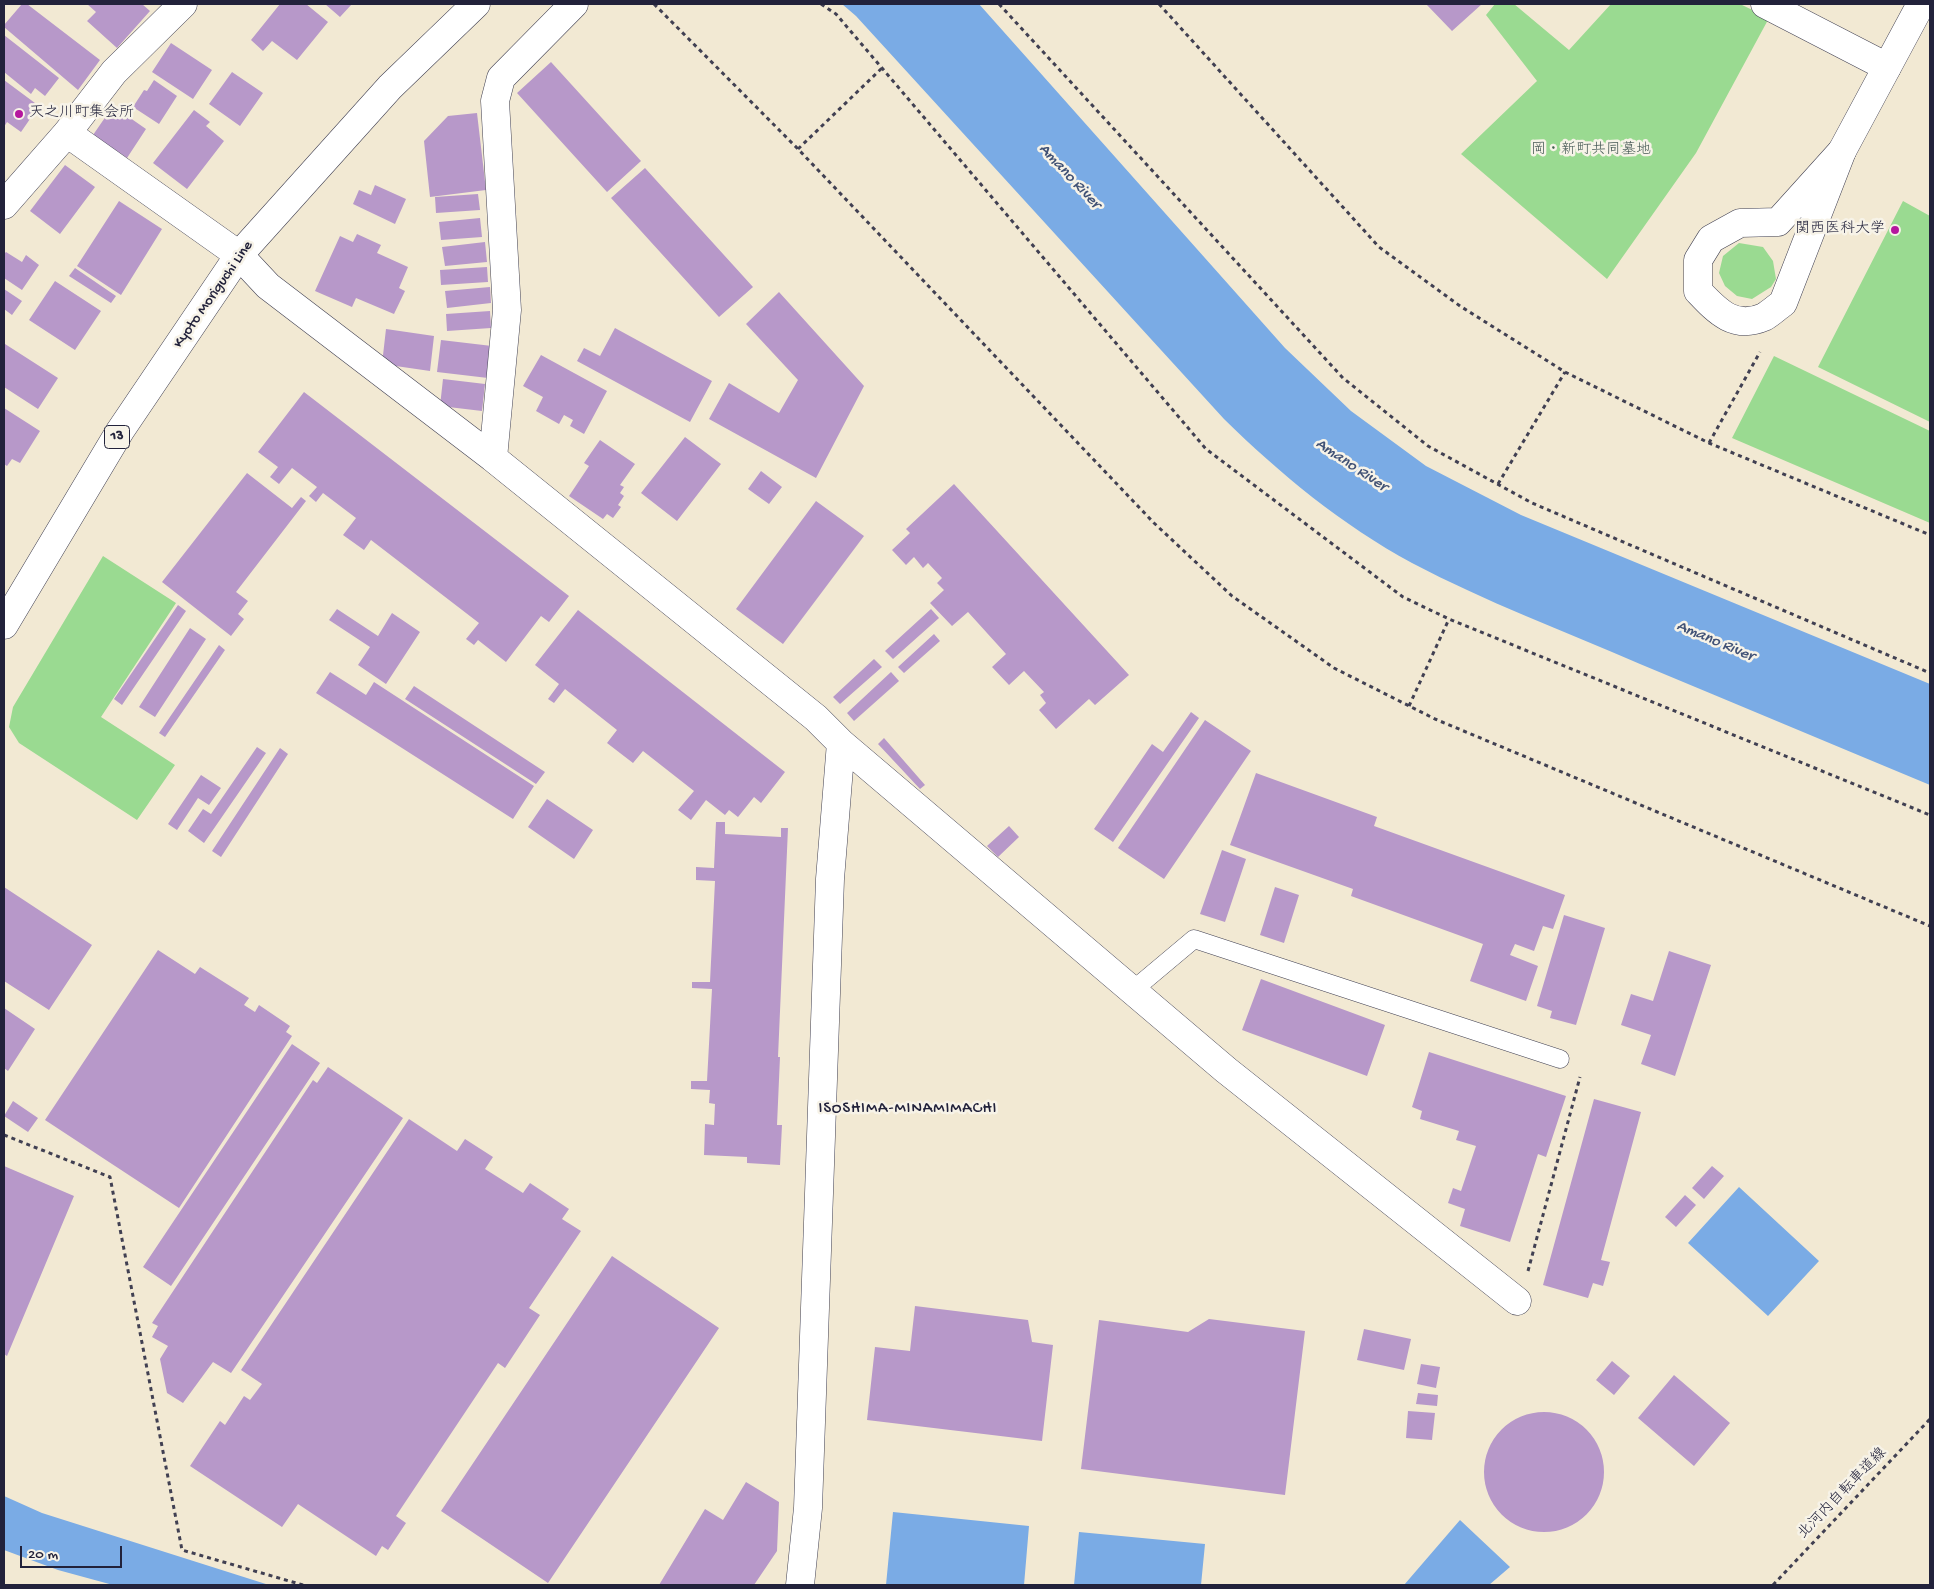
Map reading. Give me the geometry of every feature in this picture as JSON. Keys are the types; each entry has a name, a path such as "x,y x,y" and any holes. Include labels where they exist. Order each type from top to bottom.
{"street":[{"path":"4,205 67,134 114,72 183,4"},
{"name":"Kyoto Moriguchi Line","path":"4,625 120,431 239,255 390,87 476,4"},
{"path":"493,458 507,310 494,101 501,78 574,4"},
{"path":"1766,4 1887,66"},
{"path":"1842,151 1778,222 1740,223 1711,239 1698,260 1698,292 1719,313 1740,322 1764,316 1783,303 1842,151 1921,4"},
{"path":"67,134 239,255 268,286 493,458 816,718 841,743 1226,1070 1517,1301"},
{"path":"800,1585 808,1508 830,880 841,743"}],"lane":[{"path":"1132,991 1194,938 1560,1059"}],"path":[{"path":"654,4 798,149 1154,523 1232,596 1334,668 1453,727 1930,926"},
{"path":"821,4 836,14 1206,449 1403,597 1449,618 1930,815"},
{"path":"999,4 1344,378 1428,446 1532,503 1930,673"},
{"path":"1159,4 1379,247 1460,306 1565,372 1709,443 1930,535"},
{"path":"798,149 882,68"},
{"path":"1709,443 1760,352 1764,316"},
{"path":"1498,484 1565,372"},
{"path":"1409,706 1449,618"},
{"path":"1517,1301 1525,1284 1583,1066 1560,1059"},
{"path":"4,1134 110,1177 182,1550 303,1585"},
{"name":"北河内自転車道線","path":"1773,1585 1930,1419"}],"green space":[{"name":"岡・新町共同墓地","path":"1495,4 1514,4 1569,50 1611,4 1740,4 1769,18 1696,153 1607,279 1461,154 1537,81 1486,15"},
{"name":"関西医科大学","path":"1903,201 1930,216 1930,422 1818,367"},
{"path":"1739,243 1763,247 1773,261 1776,279 1771,287 1752,299 1737,296 1725,286 1719,273 1723,256"},
{"path":"1774,356 1930,431 1930,523 1732,438"},
{"path":"103,556 176,603 101,717 175,765 137,820 19,743 9,727 13,707"}],"water":[{"name":"Amano River","path":"842,4 979,4 1285,348 1351,411 1426,466 1521,515 1930,684 1930,785 1468,591 1386,548 1337,515 1290,479 1224,419 856,16"},
{"path":"1739,1187 1819,1261 1768,1316 1688,1243"},
{"path":"1550,1420 1573,1427 1589,1443 1599,1464 1597,1482 1586,1504 1574,1514 1555,1520 1504,1474"},
{"path":"4,1496 42,1513 269,1585 113,1585 58,1570 4,1550"},
{"path":"893,1512 1029,1526 1024,1585 886,1585"},
{"path":"1460,1520 1510,1567 1489,1585 1404,1585"},
{"path":"1079,1532 1205,1544 1201,1585 1074,1585"}],"building":[{"path":"22,4 27,4 100,60 78,90 4,27"},
{"path":"87,4 142,4 150,11 117,48 87,21 96,12"},
{"path":"280,4 306,4 328,22 297,60 272,41 263,51 251,40"},
{"path":"325,4 352,4 340,17"},
{"path":"1426,4 1482,4 1452,31"},
{"path":"4,35 59,78 45,96 35,88 31,94 4,72"},
{"path":"171,43 212,70 193,99 152,72"},
{"path":"551,62 641,161 607,192 517,93"},
{"path":"232,72 263,93 240,126 209,104"},
{"name":"天之川町集会所","path":"4,80 39,106 21,132 7,122 4,127"},
{"path":"154,80 177,96 159,124 133,107 144,90 147,91"},
{"path":"113,106 146,129 127,158 93,135"},
{"path":"194,110 210,122 206,126 224,141 187,189 153,163"},
{"path":"477,113 486,190 430,197 424,141 448,116"},
{"path":"65,165 95,187 60,234 30,211"},
{"path":"645,168 753,287 719,317 611,198"},
{"path":"375,185 406,199 395,224 353,204 359,190 371,195"},
{"path":"478,194 480,210 436,213 435,197"},
{"path":"119,201 162,229 121,295 77,266"},
{"path":"480,218 482,237 441,240 439,222"},
{"path":"357,234 381,245 377,253 408,267 399,288 405,291 394,314 356,298 352,307 315,291 340,236 353,242"},
{"path":"485,242 487,262 445,266 442,247"},
{"path":"6,252 22,262 26,255 39,265 22,290 4,278 4,254"},
{"path":"487,267 488,282 441,285 440,270"},
{"path":"75,268 116,296 111,303 69,276"},
{"path":"55,281 101,311 75,350 29,320"},
{"path":"490,287 491,303 447,308 445,291"},
{"path":"4,289 22,301 12,315 4,309"},
{"path":"779,292 864,386 816,478 709,419 729,383 779,413 798,380 746,324"},
{"path":"490,311 491,328 447,331 446,314"},
{"path":"615,328 712,381 690,422 577,361 584,348 600,356"},
{"path":"386,329 434,336 430,371 382,364"},
{"path":"441,340 492,346 488,378 437,372"},
{"path":"5,344 58,378 38,409 4,387"},
{"path":"541,355 607,391 584,434 570,426 573,420 564,415 559,424 536,411 543,397 523,386"},
{"path":"443,379 485,384 482,411 440,406"},
{"path":"304,392 569,596 549,622 541,616 506,662 478,640 474,645 466,639 479,623 371,540 364,550 343,535 356,518 323,493 316,502 309,496 317,487 292,468 279,484 270,477 278,467 258,452"},
{"path":"4,408 40,431 20,463 12,459 7,466 4,464"},
{"path":"685,437 721,464 677,521 641,493"},
{"path":"600,440 635,464 620,485 624,487 620,493 624,496 618,505 621,507 613,518 607,514 603,519 569,496 589,466 584,463"},
{"path":"761,471 782,487 769,504 748,489"},
{"path":"247,473 292,508 301,497 306,501 236,592 248,601 238,614 244,619 231,636 162,582"},
{"path":"954,484 1129,675 1095,705 1089,699 1056,729 1039,710 1046,703 1040,695 1044,692 1024,671 1009,685 992,667 1006,654 968,612 952,626 930,603 944,590 937,583 942,578 928,563 923,568 914,557 906,565 892,550 910,533 906,529"},
{"path":"816,501 864,536 783,644 736,609"},
{"path":"178,605 186,611 122,705 114,699"},
{"path":"337,609 378,636 392,613 420,632 386,684 358,665 370,647 329,620"},
{"path":"931,609 939,618 893,659 885,651"},
{"path":"578,610 785,772 761,803 754,797 738,817 729,810 725,815 706,800 691,820 678,810 694,791 643,751 633,763 607,743 617,730 565,689 554,703 548,699 559,684 535,665"},
{"path":"190,628 206,639 155,717 139,707"},
{"path":"934,634 940,641 904,673 898,667"},
{"path":"219,645 225,650 165,737 159,733"},
{"path":"874,659 882,667 840,704 833,697"},
{"path":"330,672 366,695 374,682 534,786 513,819 316,693"},
{"path":"891,672 899,681 854,721 847,713"},
{"path":"414,686 545,772 536,784 405,699"},
{"path":"1191,712 1199,718 1113,842 1094,829 1152,744 1163,752"},
{"path":"1205,720 1251,751 1164,879 1118,848"},
{"path":"884,738 925,785 920,789 878,744"},
{"path":"257,747 266,753 204,843 188,831 203,809 211,814"},
{"path":"280,748 288,754 221,857 212,851"},
{"path":"1256,773 1377,817 1374,826 1565,895 1553,929 1543,926 1534,951 1515,944 1510,955 1538,966 1526,1001 1470,981 1483,944 1351,896 1353,889 1230,845"},
{"path":"201,775 221,788 209,805 198,798 177,830 168,824"},
{"path":"547,799 593,830 574,859 528,827"},
{"path":"716,822 725,822 725,834 781,837 781,828 788,828 778,1057 780,1057 777,1125 782,1125 780,1165 747,1163 747,1157 704,1155 705,1124 714,1125 715,1104 709,1103 710,1090 691,1089 691,1081 707,1081 712,989 692,988 692,982 710,982 715,881 696,880 696,867 714,868"},
{"path":"1009,826 1019,837 998,857 987,846"},
{"path":"1222,850 1246,859 1225,922 1200,914"},
{"path":"4,887 92,945 49,1010 4,981"},
{"path":"1275,887 1299,895 1284,943 1260,935"},
{"path":"1564,915 1605,928 1576,1025 1550,1018 1552,1011 1537,1006"},
{"path":"158,950 195,974 200,967 249,998 244,1005 255,1012 259,1005 290,1026 286,1032 292,1036 179,1208 45,1120"},
{"path":"1669,951 1711,965 1675,1076 1641,1064 1651,1035 1621,1025 1631,994 1653,1001"},
{"path":"1261,979 1385,1025 1367,1076 1242,1030"},
{"path":"4,1008 35,1029 8,1071 4,1068"},
{"path":"292,1044 320,1063 171,1286 143,1267"},
{"path":"1429,1052 1566,1096 1546,1157 1538,1154 1510,1242 1460,1226 1465,1209 1448,1203 1453,1188 1461,1191 1476,1146 1456,1140 1459,1131 1420,1119 1422,1111 1412,1107"},
{"path":"328,1067 403,1118 231,1373 213,1362 183,1403 167,1393 160,1359 168,1346 152,1337 158,1326 152,1323 313,1080 317,1083"},
{"path":"1594,1099 1641,1112 1601,1260 1610,1262 1603,1286 1593,1283 1588,1298 1543,1285"},
{"path":"13,1101 38,1118 28,1132 4,1116"},
{"path":"409,1119 457,1151 465,1139 493,1157 485,1169 523,1193 530,1183 569,1209 562,1219 581,1231 529,1308 540,1315 505,1368 498,1363 396,1516 406,1523 388,1550 382,1546 376,1556 298,1504 282,1527 190,1466 220,1421 225,1425 244,1396 250,1400 262,1384 241,1370"},
{"path":"4,1166 74,1196 7,1356 4,1354"},
{"path":"1712,1166 1724,1176 1704,1199 1692,1188"},
{"path":"1685,1195 1696,1205 1676,1227 1665,1217"},
{"path":"612,1256 719,1328 548,1583 441,1511"},
{"path":"915,1306 1028,1320 1032,1342 1053,1345 1042,1441 867,1420 875,1347 910,1351"},
{"path":"1209,1319 1305,1331 1285,1495 1081,1469 1099,1320 1188,1332"},
{"path":"1364,1329 1411,1339 1404,1370 1357,1360"},
{"path":"1612,1361 1630,1376 1614,1395 1596,1380"},
{"path":"1421,1364 1440,1367 1436,1388 1417,1384"},
{"path":"1674,1375 1730,1423 1694,1466 1638,1418"},
{"path":"1418,1393 1438,1395 1437,1406 1416,1404"},
{"path":"1408,1411 1435,1413 1432,1440 1406,1438"},
{"path":"1544,1412 1567,1416 1587,1429 1600,1449 1604,1472 1600,1495 1587,1515 1567,1528 1544,1532 1521,1528 1501,1515 1488,1495 1484,1472 1488,1449 1501,1429 1521,1416"},
{"path":"746,1482 779,1502 777,1551 754,1585 659,1585 705,1509 723,1520"}],"place":[{"name":"天之川町集会所","path":"19,114"},
{"name":"関西医科大学","path":"1895,230"}],"district":[{"name":"ISOSHIMA-MINAMIMACHI","path":"908,1110"}]}
